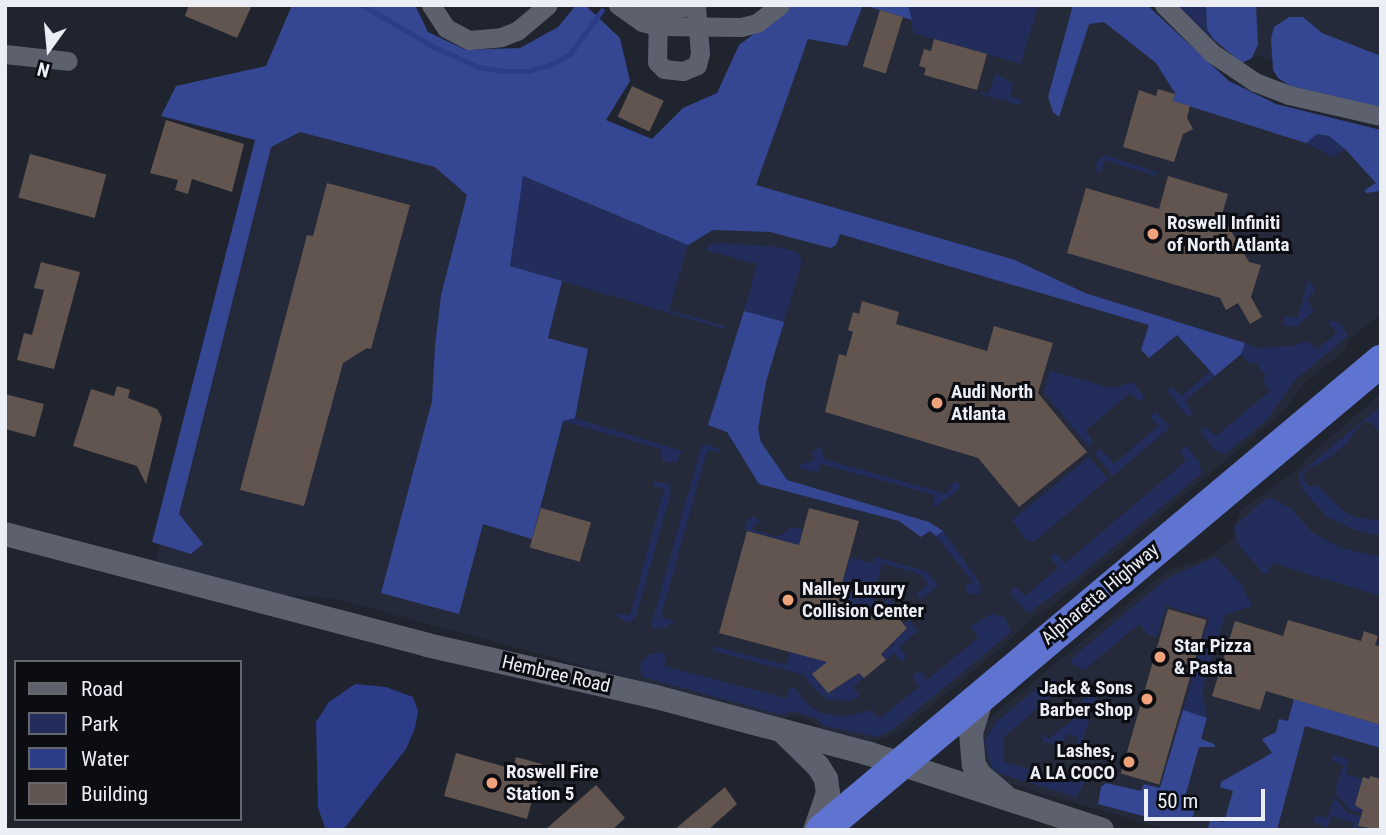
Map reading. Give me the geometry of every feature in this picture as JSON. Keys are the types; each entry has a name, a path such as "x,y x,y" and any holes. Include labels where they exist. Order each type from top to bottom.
{"highway":[{"name":"Alpharetta Highway","path":"822,830 1381,361"}],"street":[{"path":"432,5 446,28 470,40 501,37 517,31 548,5"},
{"path":"618,5 642,22 654,14 697,12 741,27 757,23 780,5"},
{"path":"1164,5 1212,53 1255,82 1289,95 1381,116"},
{"path":"654,14 657,62 664,69 683,71 697,65 700,53 697,12"},
{"path":"5,54 68,61"},
{"name":"Hembree Road","path":"5,534 427,645 656,697 901,765 1102,830"},
{"path":"983,694 971,733 975,765 994,789 1016,803"},
{"path":"782,731 818,766 826,779 828,793 816,830"}],"shaded area":[{"path":"292,5 415,5 428,32 466,50 520,48 558,27 576,5 585,5 620,38 630,81 606,120 652,139 683,108 717,93 739,45 792,5 863,5 847,46 808,39 756,185 1015,260 1085,293 1245,343 1241,354 1215,376 1177,335 1149,358 1141,350 1149,325 840,234 836,245 831,248 770,232 713,230 688,245 523,176 510,266 562,281 548,338 588,349 575,418 563,421 532,539 483,524 459,614 381,593 432,401 441,295 467,195 435,167 300,132 271,147 179,514 203,544 191,554 152,542 255,140 161,116 176,86 266,66"},
{"path":"299,5 425,66 717,163 814,5 1130,5 1217,87 1381,138 1381,313 1348,341 1345,350 1305,382 1282,413 1049,608 1036,614 1007,643 901,731 879,740 862,741 822,731 813,721 792,716 780,719 333,598 277,595 160,563 156,560"},
{"path":"864,5 908,5 912,20"},
{"path":"1073,5 1147,5 1229,81 1276,104 1381,130 1381,191 1366,193 1365,190 1376,183 1345,149 1329,136 1317,134 1306,143 1173,101 1175,93 1156,63 1104,22 1089,24 1059,117 1053,112 1048,97"},
{"path":"1206,5 1256,5 1258,44 1252,58 1242,63 1214,40 1207,29"},
{"path":"1208,5 1381,5 1381,87 1305,72 1253,54 1205,11"},
{"path":"1289,17 1303,17 1322,33 1381,56 1381,107 1290,86 1278,78 1273,70 1271,39 1274,27"},
{"path":"744,311 784,322 766,382 758,429 761,442 787,480 929,522 943,531 936,536 930,531 921,537 899,521 759,484 727,432 708,425"},
{"path":"1381,394 1381,830 1168,830 997,780 980,754 985,722 1165,572 1210,556 1235,537 1234,527 1242,509 1300,468 1305,459"},
{"path":"1294,699 1381,725 1381,748 1305,726 1277,830 1208,828 1210,820 1224,822 1233,791 1220,787 1221,782 1272,753 1262,739 1276,732 1279,719 1288,721"},
{"path":"1183,710 1207,718 1201,739 1214,744 1215,747 1199,747 1185,797 1197,802 1192,819 1158,820 1098,804 1101,787 1106,783 1141,791 1144,784 1160,788"}],"green space":[{"path":"908,5 1038,5 1021,64 913,33"},
{"path":"1177,5 1206,5 1207,29 1214,40"},
{"path":"995,74 1013,83 1010,96 1022,100 1019,105 980,94 989,93"},
{"path":"1317,134 1329,136 1345,149 1334,157 1306,143"},
{"path":"1104,155 1157,172 1156,176 1105,160 1101,171 1097,173 1096,163"},
{"path":"522,176 688,245 669,310 725,326 724,329 510,266"},
{"path":"710,244 778,247 798,252 802,262 784,322 744,311 757,264 705,250"},
{"path":"1308,280 1315,290 1307,301 1314,311 1297,326 1284,326 1284,316 1298,318"},
{"path":"1332,320 1341,324 1348,336 1295,380 1267,420 1225,454 1215,450 1201,433 1202,429 1207,428 1216,436 1270,391 1263,381 1265,375 1255,362 1249,364 1241,354 1245,343 1258,348 1291,346 1307,341 1317,349 1337,333 1329,324"},
{"path":"1050,371 1112,388 1133,382 1145,397 1139,401 1130,393 1086,430 1093,441 1089,447 1044,393"},
{"path":"1210,371 1215,376 1185,401 1193,413 1188,417 1167,390 1172,387 1182,396"},
{"path":"1381,406 1381,434 1370,422 1363,422 1347,443 1325,461 1307,469 1302,478 1308,486 1317,485 1342,510 1355,517 1381,521 1381,536 1355,530 1327,517 1303,490 1299,474"},
{"path":"1155,412 1169,425 1168,429 1113,476 1094,453 1101,449 1114,464 1158,426 1151,417"},
{"path":"575,418 682,451 676,463 662,461 661,449 563,421"},
{"path":"705,444 721,450 707,451 661,617 675,621 664,628 654,629 651,625 701,448"},
{"path":"822,446 823,459 947,494 952,482 958,482 960,488 936,507 933,505 935,495 821,464 818,472 802,469 799,465 815,460 811,452"},
{"path":"1186,446 1199,461 1202,473 1075,579 1029,613 1011,595 1011,588 1016,587 1025,596 1058,568 1051,559 1052,554 1057,554 1065,563 1186,461 1180,451"},
{"path":"1089,457 1108,479 1035,541 1027,541 1012,520"},
{"path":"653,481 670,484 671,493 636,617 628,623 616,616 618,613 630,615 664,489 654,486"},
{"path":"1268,497 1291,508 1312,532 1324,539 1341,548 1381,557 1381,596 1272,563 1268,573 1263,573 1237,543 1234,527"},
{"path":"753,516 761,521 751,529 778,537 792,527 803,530 799,545 744,530 747,521"},
{"path":"943,531 980,583 978,595 965,592 965,587 973,582 936,536"},
{"path":"850,557 872,563 874,557 926,571 938,585 921,600 916,594 928,584 920,574 882,563 873,600 878,607 890,598 899,609 895,613 891,609 873,624 875,620 869,612 862,617 840,591"},
{"path":"1216,557 1242,585 1252,606 1225,615 1202,691 1207,718 1183,710 1209,618 1166,606 1157,637 1148,635 1139,624 1084,670 1072,664 1070,660 1160,584"},
{"path":"992,614 1005,617 1011,632 894,729 878,737 824,726 815,718 792,711 781,715 643,677 640,669 641,662 648,655 661,652 666,656 664,666 786,698 789,689 795,687 805,702 820,713 845,717 871,710 880,718 919,687 913,678 914,673 921,672 927,680 978,638 971,626"},
{"path":"909,620 918,631 899,647 906,654 905,660 900,660 894,653 886,660 881,654 895,643 893,640 907,628 904,624"},
{"path":"713,646 786,665 790,652 828,662 812,674 828,693 859,673 864,678 853,687 860,696 851,701 828,700 815,690 804,675 713,651"},
{"path":"1051,677 1056,681 1059,690 1004,737 1004,762 1079,783 1085,771 1085,782 1076,797 998,773 992,768 984,743 995,723"},
{"path":"1103,684 1109,685 1111,693 1107,696 1097,694 1080,749 1092,756 1075,750 1078,737 1067,734 1062,746 1043,742 1041,733 1049,739 1084,710 1080,702"},
{"path":"1335,755 1349,760 1346,774 1363,779 1362,813 1350,810 1335,793 1343,765 1331,760"},
{"path":"1334,797 1348,813 1361,816 1358,826 1360,830 1352,830 1354,823 1332,816 1327,827 1314,822 1315,815 1328,818"}],"water":[{"path":"355,684 386,687 413,697 418,711 415,728 406,749 343,830 326,830 318,808 316,722 329,702"}],"building":[{"path":"189,5 252,5 237,38 185,16"},
{"path":"880,10 903,17 886,73 863,66"},
{"path":"934,39 987,54 977,90 924,75 926,68 919,66 924,49 931,51"},
{"path":"632,86 664,101 649,132 618,117"},
{"path":"1158,89 1175,94 1173,101 1190,106 1187,118 1193,129 1183,134 1174,162 1123,147 1139,90 1156,96"},
{"path":"166,120 244,144 232,192 192,179 188,194 175,190 178,180 150,173"},
{"path":"30,154 106,174 95,218 18,197"},
{"name":"Roswell Infiniti of North Atlanta","path":"1168,176 1228,194 1222,215 1249,262 1261,265 1251,297 1262,317 1250,324 1238,303 1226,310 1220,298 1067,253 1086,188 1159,209"},
{"path":"327,183 410,205 371,349 367,348 343,363 304,506 240,490 307,235 313,236"},
{"path":"41,262 80,272 54,369 17,360 24,333 32,335 44,290 34,288"},
{"name":"Audi North Atlanta","path":"862,301 899,312 896,324 987,351 994,326 1053,343 1038,393 1087,452 1019,507 978,458 825,412 839,354 846,356 853,332 848,330 853,312 859,314"},
{"path":"117,386 130,390 128,398 157,409 162,418 146,484 137,466 73,446 91,389 114,396"},
{"path":"5,394 44,404 35,437 5,429"},
{"path":"541,508 591,522 580,562 530,547"},
{"name":"Nalley Luxury Collision Center","path":"809,508 859,521 840,591 862,617 868,612 876,621 891,609 907,628 881,654 886,660 864,678 859,673 828,693 812,674 827,662 719,633 747,531 799,545"},
{"path":"1168,609 1206,620 1159,784 1121,773"},
{"path":"1288,620 1361,641 1364,631 1378,636 1375,645 1381,647 1381,725 1266,691 1260,710 1212,696 1235,621 1283,636"},
{"name":"Roswell Fire Station 5","path":"456,753 513,769 516,757 542,764 527,819 444,796"},
{"path":"1370,776 1381,779 1381,830 1358,826 1363,810 1355,805 1363,777 1369,779"},
{"path":"596,785 625,818 612,830 545,830"},
{"path":"725,787 737,804 708,830 674,830"}],"waterway":[{"path":"362,5 434,47 478,67 502,71 527,71 550,65 570,54 602,10"}],"place":[{"name":"Roswell Infiniti of North Atlanta","path":"1153,234"},
{"name":"Audi North Atlanta","path":"937,403"},
{"name":"Nalley Luxury Collision Center","path":"788,600"},
{"name":"Star Pizza & Pasta","path":"1160,657"},
{"name":"Jack & Sons Barber Shop","path":"1147,699"},
{"name":"Lashes, A LA COCO","path":"1129,762"},
{"name":"Roswell Fire Station 5","path":"492,783"}]}
